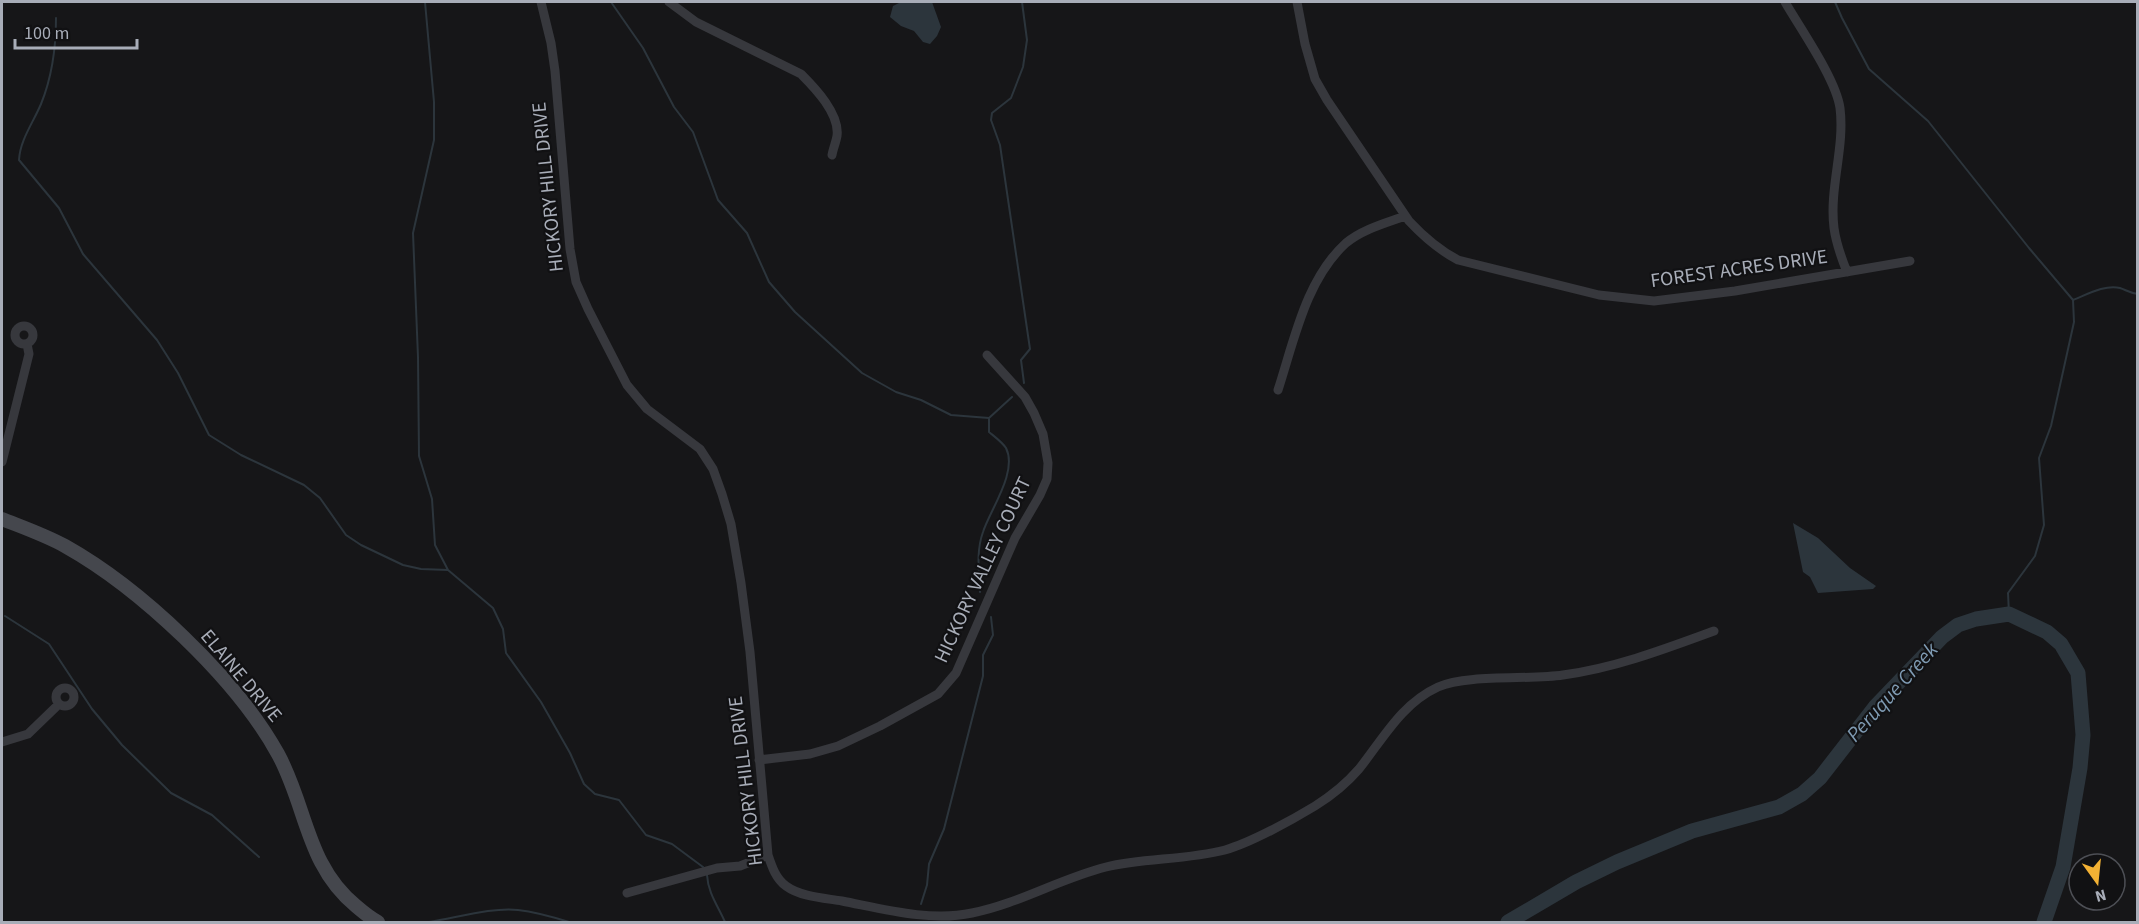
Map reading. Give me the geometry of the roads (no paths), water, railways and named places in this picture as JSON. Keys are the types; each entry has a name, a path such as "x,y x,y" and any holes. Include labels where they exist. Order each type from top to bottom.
{"street":[{"name":"HICKORY HILL DRIVE","path":"541,2 556,77 570,249 576,282 627,385 646,408 700,449 713,469 731,524 750,652 768,855 778,879 786,886 803,894 888,910 933,916 968,914 989,909 1083,873 1110,866 1224,850 1245,842 1314,806 1339,789 1358,770 1402,712 1418,698 1441,686 1462,681 1563,675 1629,660 1714,630"},
{"path":"669,2 696,22 801,74 820,95 834,119 838,134 832,155"},
{"name":"FOREST ACRES DRIVE","path":"1297,2 1315,79 1327,100 1406,216 1422,235 1446,254 1458,260 1599,295 1653,301 1735,291 1910,261"},
{"path":"1785,2 1832,83 1839,106 1841,133 1833,210 1839,251 1847,272"},
{"path":"1278,390 1305,309 1318,280 1331,261 1347,243 1361,234 1406,216"},
{"path":"2,462 29,354 27,344"},
{"name":"HICKORY VALLEY COURT","path":"759,760 810,754 838,746 938,694 956,673 1016,538 1047,479 1048,463 1043,434 1034,413 1025,397 987,355"},
{"name":"ELAINE DRIVE","path":"2,519 64,545 89,561 135,595 219,674 266,735 279,756 289,777 309,839 324,870 345,897 378,922"},
{"path":"2,742 28,734 59,704"},
{"path":"627,893 717,868 740,866 768,855"}],"waterway":[{"path":"425,2 434,102 434,140 413,233 419,456 432,499 435,545 448,570 493,608 503,629 506,653 541,702 570,753 584,784 595,794 619,800 646,835 672,844 703,867"},
{"path":"611,2 643,48 674,107 693,132 718,200 747,233 769,282 795,312 862,373 896,392 921,400 951,415 989,418 1012,397"},
{"path":"1022,2 1027,40 1023,67 1011,98 992,113 991,120 1000,145 1030,349 1021,360 1024,383"},
{"path":"1835,2 1869,69 1928,121 2073,300 2074,322 2051,426 2039,458 2044,525 2035,556 2008,593 2009,614"},
{"path":"56,18 51,72 41,104 24,139 19,160 59,208 83,254 157,340 178,373 209,435 241,455 304,485 320,498 346,535 361,545 403,565 421,569 448,570"},
{"path":"2073,300 2108,287 2138,294"},
{"path":"980,592 979,547 986,523 1002,491 1009,458 1006,448 989,432 989,418"},
{"name":"Peruque Creek","path":"1508,922 1576,882 1617,862 1692,831 1779,807 1802,794 1820,778 1875,707 1942,637 1958,625 1976,619 2009,614 2047,632 2061,644 2078,673 2083,735 2080,768 2063,867 2044,922"},
{"path":"5,616 49,644 92,709 122,745 171,793 212,815 259,857"},
{"path":"921,904 927,885 929,864 944,829 983,676 983,655 993,635 991,617"},
{"path":"707,875 711,894 725,922"},
{"path":"429,922 508,909 531,912 569,922"}]}
